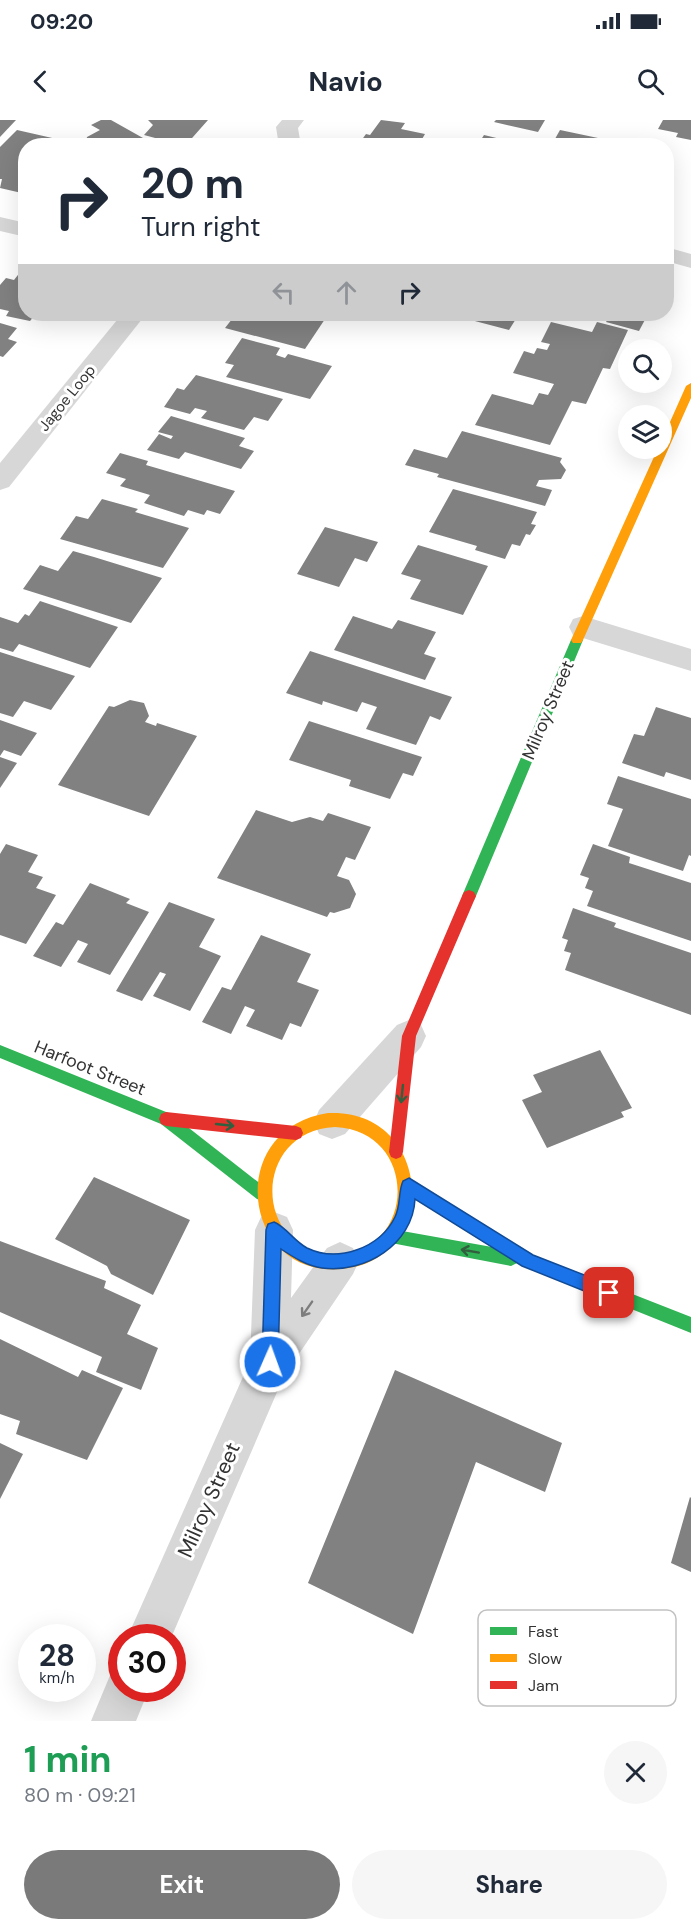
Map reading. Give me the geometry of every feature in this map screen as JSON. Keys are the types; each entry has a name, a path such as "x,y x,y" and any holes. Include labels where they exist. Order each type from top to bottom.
{"street":[{"path":"289,138 287,127 293,120"},
{"path":"0,224 18,228"},
{"path":"674,256 691,261"},
{"name":"Jagoe Loop","path":"0,481 128,321"},
{"name":"Milroy Street","path":"396,1152 409,1036 583,627 691,386"},
{"path":"583,627 691,660"},
{"name":"Milroy Street","path":"332,1122 409,1036"},
{"name":"Harfoot Street","path":"0,1051 166,1119 262,1194"},
{"name":"Harfoot Street","path":"166,1119 296,1133"},
{"path":"332,1122 351,1123 384,1138 396,1152 405,1168 409,1186 407,1204 401,1221 391,1237 376,1249 359,1258 340,1261 321,1260 303,1254 274,1230 266,1213 262,1194 265,1176 271,1159 282,1144 296,1133 314,1125 332,1122"},
{"path":"409,1186 528,1261 691,1325"},
{"name":"Milroy Street","path":"270,1362 274,1230"},
{"path":"391,1237 528,1261"},
{"name":"Milroy Street","path":"155,1624 270,1362 340,1261"},
{"path":"113,1721 121,1702"}],"building":[{"path":"0,120 16,120 0,137"},
{"path":"101,120 111,120 143,138 87,138 100,130 91,125"},
{"path":"148,120 208,120 192,138 155,138 144,135 153,125"},
{"path":"381,120 405,123 401,129 425,134 423,138 363,138 366,134 370,135"},
{"path":"496,120 545,120 538,132 494,122"},
{"path":"663,120 691,120 691,140 676,137 678,133 658,129"},
{"path":"17,130 52,138 18,138 18,192 0,188 2,179 0,179 0,147"},
{"path":"560,130 598,138 556,138"},
{"path":"18,275 18,318 6,316 9,311 0,309 0,285 6,278 14,280"},
{"path":"230,321 324,321 305,349 225,328"},
{"path":"475,321 515,321 509,330"},
{"path":"607,321 644,321 639,331"},
{"path":"551,322 592,332 597,322 628,330 624,339 618,339 618,352 610,369 603,368 586,404 572,401 550,445 475,425 492,394 533,405 539,393 548,395 554,384 513,373 524,351 534,354 537,348 547,350 550,344 541,342"},
{"path":"0,323 17,328 8,339 17,342 3,357 0,356"},
{"path":"242,338 280,348 276,355 285,358 288,354 332,366 310,399 226,377 234,365 225,363"},
{"path":"196,375 283,399 268,421 254,417 244,430 201,418 207,411 195,408 190,414 164,407 177,388 184,390"},
{"path":"171,416 245,438 239,446 254,451 241,469 185,452 179,459 147,450 159,434 171,439 173,436 158,432"},
{"path":"462,431 562,458 560,462 566,470 561,479 539,480 536,486 552,490 545,506 437,477 439,474 405,465 414,449 447,458"},
{"path":"120,453 148,461 146,465 235,491 220,514 207,510 204,515 188,510 184,516 144,503 150,495 120,486 126,479 106,473"},
{"path":"453,489 537,512 531,524 536,525 530,535 526,534 520,546 512,544 505,559 475,550 477,546 429,532"},
{"path":"102,499 138,509 135,512 189,528 163,568 60,539 76,516 88,519"},
{"path":"325,527 378,542 367,562 355,558 339,587 297,574"},
{"path":"418,545 488,566 463,615 410,599 421,580 401,574"},
{"path":"73,551 162,578 131,623 23,589 40,565 58,571"},
{"path":"40,601 118,627 90,668 19,644 13,652 0,648 0,617 18,623 25,614 29,616"},
{"path":"353,616 392,629 398,620 436,632 424,654 436,658 425,680 334,650"},
{"path":"310,651 452,697 440,720 430,716 416,745 366,729 377,707 362,702 357,712 323,701 322,705 286,693"},
{"path":"0,652 75,676 51,710 24,701 13,717 0,713"},
{"path":"130,700 144,703 149,716 145,722 156,726 157,723 197,736 149,816 58,785 109,706 114,707"},
{"path":"656,707 691,718 691,780 666,772 664,777 622,763 634,734 644,736"},
{"path":"0,720 37,733 21,756 4,750 0,756"},
{"path":"309,721 422,757 413,776 403,773 390,799 349,786 351,780 289,760"},
{"path":"0,757 17,763 0,788"},
{"path":"618,776 691,799 691,856 689,855 683,871 608,846 623,809 607,804"},
{"path":"256,810 292,822 310,817 323,821 328,813 371,827 355,860 346,857 337,876 349,880 356,894 350,908 330,912 327,917 217,878"},
{"path":"6,844 38,855 28,872 43,877 36,888 56,895 26,944 0,935 0,854"},
{"path":"593,844 630,857 629,863 691,883 691,941 587,906 593,891 585,888 589,878 580,875"},
{"path":"90,883 130,899 126,903 149,912 110,975 77,962 88,944 78,940 61,967 33,956 56,922 63,925"},
{"path":"169,902 215,919 199,947 221,956 190,1011 153,996 166,974 160,972 142,1001 116,991"},
{"path":"573,908 616,923 614,927 691,953 691,1015 565,970 571,953 564,951 568,940 562,938"},
{"path":"261,935 311,954 297,982 319,990 301,1027 290,1023 282,1040 246,1026 255,1010 245,1006 231,1034 202,1022 222,987 231,990"},
{"path":"600,1050 632,1108 621,1112 624,1117 547,1148 522,1100 542,1092 533,1075"},
{"path":"94,1177 190,1220 153,1295 111,1274 107,1266 55,1239"},
{"path":"0,1241 106,1281 104,1288 141,1305 127,1334 158,1348 141,1390 96,1372 102,1357 0,1312"},
{"path":"0,1339 78,1377 82,1370 123,1388 87,1460 16,1434 20,1421 0,1414"},
{"path":"395,1370 562,1443 545,1492 476,1462 413,1634 308,1583"},
{"path":"0,1443 23,1454 0,1499"},
{"path":"691,1498 691,1572 671,1563"}],"traffic: fast":[{"path":"469,896 577,640"},
{"path":"0,1051 166,1119 262,1194"},
{"path":"409,1186 528,1261 691,1325"},
{"path":"391,1237 511,1258"}],"traffic: slow":[{"path":"577,640 691,386"},
{"path":"335,1120 362,1125 385,1141 401,1164 406,1191 401,1218 385,1241 362,1257 335,1262 308,1257 285,1241 269,1218 264,1191 269,1164 285,1141 308,1125 335,1120"}],"traffic: jam":[{"path":"396,1152 409,1036 469,896"},
{"path":"166,1119 296,1133"}],"route":[{"path":"270,1362 274,1230 303,1254 321,1260 340,1261 359,1258 376,1249 391,1237 401,1221 407,1204 409,1186 528,1261 609,1293"}]}
